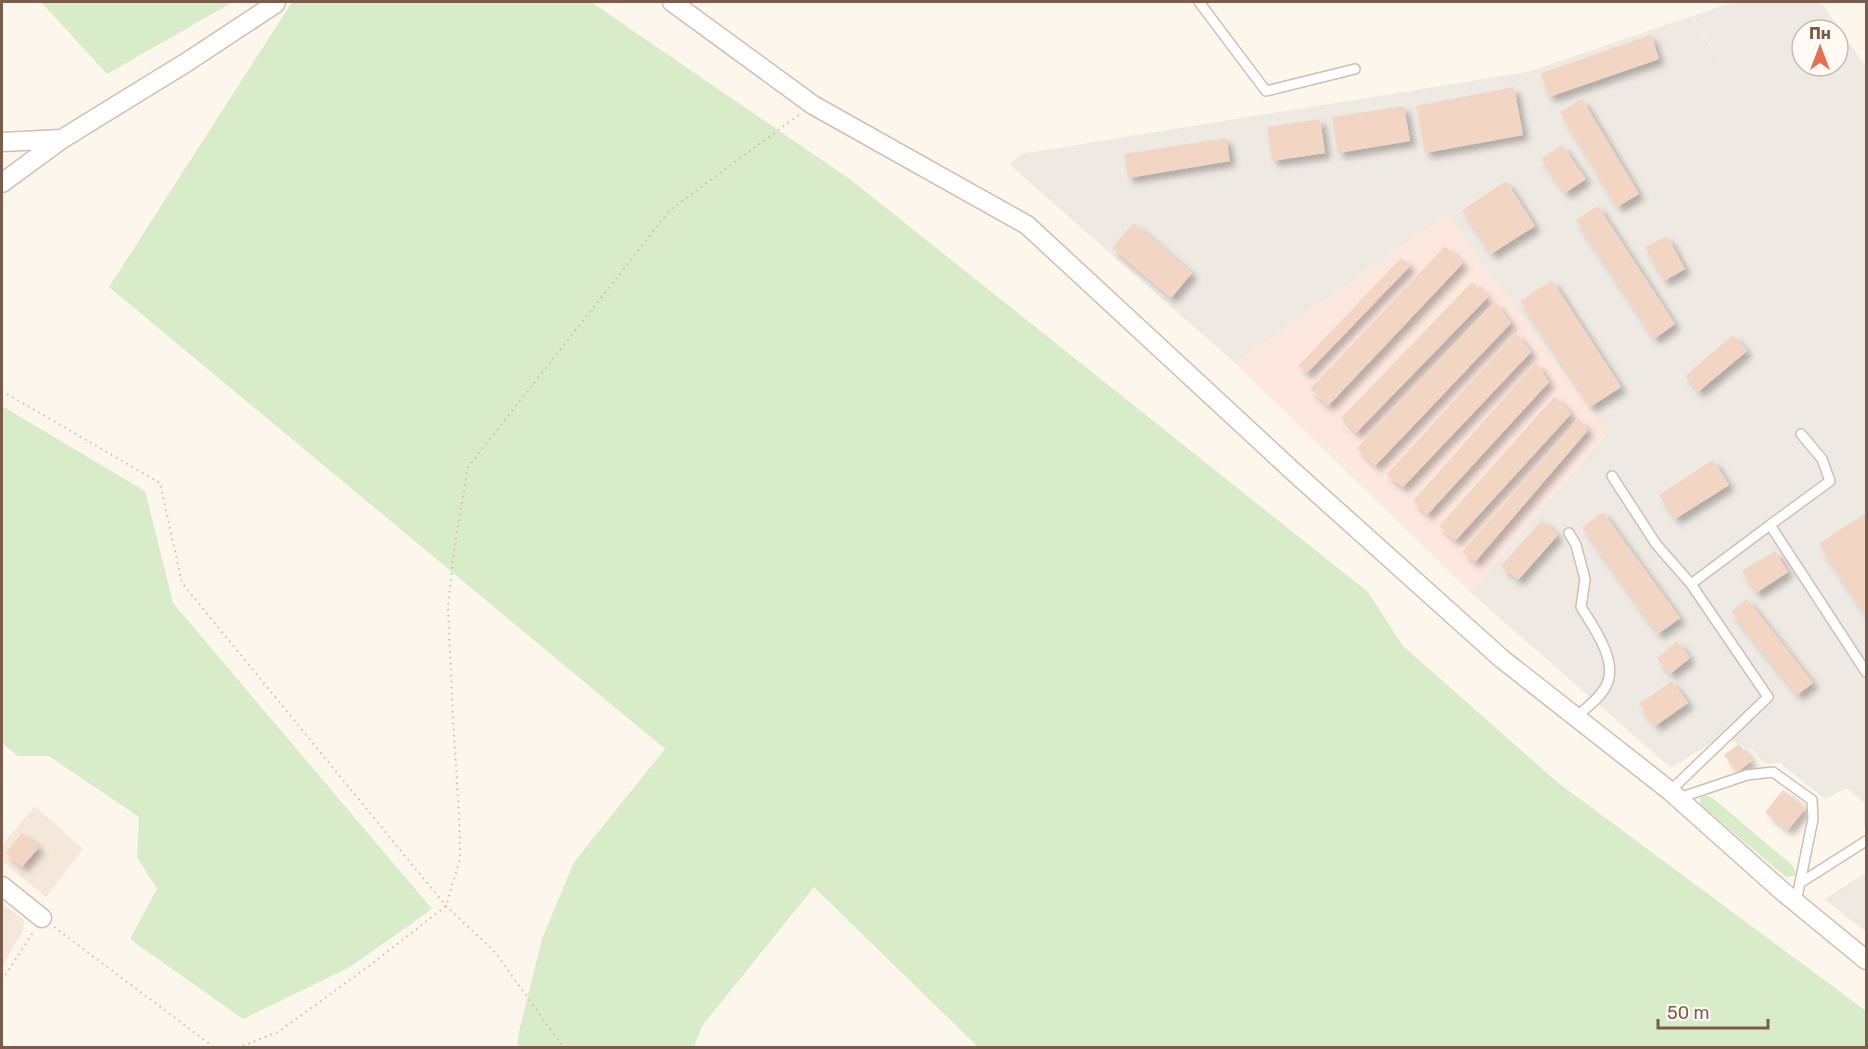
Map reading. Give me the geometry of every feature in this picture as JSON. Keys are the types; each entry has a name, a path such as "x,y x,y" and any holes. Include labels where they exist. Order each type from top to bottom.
{"street":[{"path":"2,183 62,139 187,62 276,2"},
{"path":"672,2 813,105 1028,225 1288,466 1485,643 1674,795 1866,960"},
{"path":"2,142 62,139"},
{"path":"2,886 42,918"}],"lane":[{"path":"1199,2 1266,91 1355,69"},
{"path":"1691,584 1830,481 1822,459 1801,434"},
{"path":"1612,476 1656,544 1691,584 1768,697 1674,795"},
{"path":"1770,525 1866,672"},
{"path":"1569,533 1576,545 1585,579 1581,608 1603,642 1611,674 1606,688 1576,717"},
{"path":"1674,795 1747,775 1773,772 1812,800 1813,819 1796,902"},
{"path":"1800,883 1866,841"}],"path":[{"path":"237,1047 278,1032 369,966 446,906 460,859 448,608 454,550 468,467 670,210 813,105"},
{"path":"2,391 160,483 182,583 446,906 494,951 564,1047"},
{"path":"2,980 42,918 215,1047"}],"shaded area":[{"path":"1734,2 1821,2 1832,18 1790,18 1790,78 1850,78 1850,44 1866,67 1866,830 1864,803 1847,788 1825,799 1780,763 1765,764 1752,749 1721,737 1671,768 1470,592 1608,431 1446,215 1235,363 1010,165 1020,154 1527,72 1692,16 1735,87 1693,16"},
{"path":"1446,215 1608,430 1470,592 1235,363"},
{"path":"35,806 83,849 46,897 2,861 2,845"},
{"path":"1866,873 1866,932 1824,899"},
{"path":"2,903 24,920 23,931 2,966"}],"green space":[{"path":"41,2 233,2 107,74"},
{"path":"292,2 591,2 851,180 1368,592 1403,646 1557,782 1866,1011 1866,1047 978,1047 814,887 702,1026 694,1047 517,1047 542,939 574,862 665,749 109,287"},
{"path":"2,406 145,491 173,603 432,909 350,967 243,1019 130,939 157,889 137,857 139,817 49,756 18,756 2,743"},
{"path":"1704,796 1715,800 1793,866 1796,874 1786,877 1702,806 1700,798"}],"building":[{"path":"1651,35 1659,59 1549,97 1541,73"},
{"path":"1514,87 1523,135 1425,153 1416,106"},
{"path":"1582,99 1639,194 1617,207 1560,112"},
{"path":"1404,106 1410,141 1338,153 1332,117"},
{"path":"1320,119 1325,153 1272,161 1267,127"},
{"path":"1226,138 1230,161 1128,178 1124,154"},
{"path":"1562,145 1586,179 1565,193 1541,159"},
{"path":"1506,181 1535,226 1491,254 1462,210"},
{"path":"1598,206 1675,324 1654,339 1576,220"},
{"path":"1133,223 1192,273 1171,298 1112,248"},
{"path":"1667,236 1685,269 1664,281 1645,247"},
{"path":"1445,246 1463,263 1328,406 1310,389"},
{"path":"1401,258 1410,266 1307,373 1298,366"},
{"path":"1552,280 1621,387 1590,407 1520,301"},
{"path":"1472,282 1488,297 1356,433 1341,418"},
{"path":"1495,302 1511,323 1375,466 1357,448"},
{"path":"1516,333 1531,352 1403,487 1386,475"},
{"path":"1733,335 1747,351 1698,392 1685,376"},
{"path":"1536,362 1549,382 1427,515 1413,501"},
{"path":"1555,396 1571,414 1455,541 1439,526"},
{"path":"1579,419 1588,430 1475,562 1462,552"},
{"path":"1713,460 1729,485 1675,519 1659,495"},
{"path":"1603,512 1680,618 1658,634 1582,527"},
{"path":"1866,513 1866,617 1819,544"},
{"path":"1542,520 1558,535 1518,580 1501,566"},
{"path":"1775,551 1788,572 1756,593 1742,571"},
{"path":"1747,599 1813,683 1797,695 1731,612"},
{"path":"1677,641 1690,658 1670,674 1657,658"},
{"path":"1672,681 1688,703 1655,726 1639,704"},
{"path":"1739,744 1752,761 1737,772 1724,755"},
{"path":"1783,790 1806,808 1788,830 1765,812"},
{"path":"22,833 39,847 22,867 6,853"}]}
